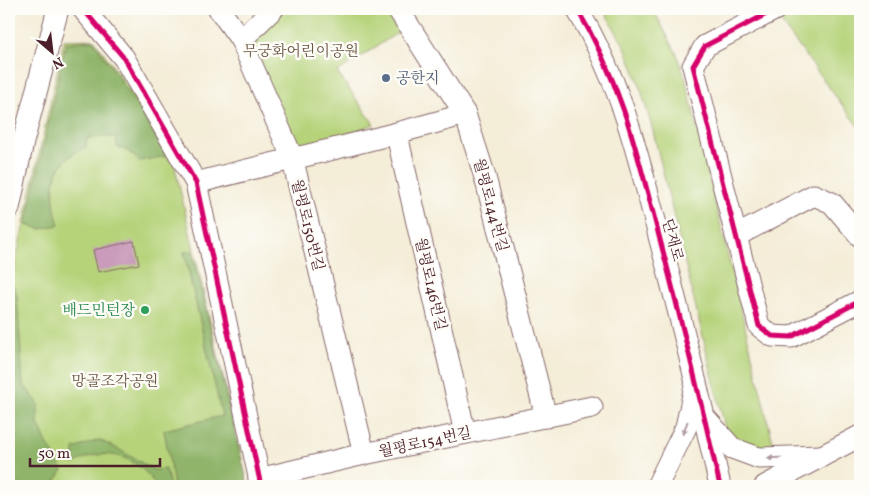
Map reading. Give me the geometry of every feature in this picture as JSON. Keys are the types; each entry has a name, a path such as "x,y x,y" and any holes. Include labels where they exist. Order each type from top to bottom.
{"street":[{"path":"9,204 23,142 58,9"},
{"path":"83,9 124,58 196,183 260,483"},
{"name":"월평로150번길","path":"218,9 241,40 292,157 364,454"},
{"path":"241,40 273,9"},
{"name":"월평로144번길","path":"398,9 464,114 485,177 546,417"},
{"name":"단재로","path":"577,9 594,37 616,84 635,140 696,381 720,486"},
{"path":"776,9 705,46 692,66 759,326 772,336 791,337 860,300"},
{"path":"196,183 292,157 397,135 464,114"},
{"name":"월평로146번길","path":"397,135 466,433"},
{"path":"736,236 814,195 832,203 860,236"},
{"path":"657,486 686,426 696,381"},
{"name":"월평로154번길","path":"260,483 364,454 592,407"},
{"path":"704,416 732,448 759,458 822,456"},
{"path":"765,486 860,436"}],"green space":[{"name":"무궁화어린이공원","path":"284,9 389,9 402,30 337,72 374,124 320,144 301,146 292,140 253,52 256,38"},
{"path":"603,9 653,9 677,54 685,77 775,451 765,455 727,436 653,131 639,83 625,47"},
{"path":"771,9 860,10 860,129"},
{"name":"망골조각공원","path":"94,39 136,99 174,163 248,486 9,486 9,292 64,40"},
{"path":"93,40 134,101 167,156 139,161 128,151 117,147 116,137 87,138 86,147 74,153 65,161 55,179 54,201 59,225 41,229 26,225 66,43"},
{"path":"192,251 248,486 174,486 164,430 222,416 184,252"},
{"path":"13,285 17,295 23,384 38,403 38,423 46,442 63,470 52,486 9,486 9,302"},
{"path":"99,440 154,470 166,469 170,486 156,486 141,468 131,461 120,457 97,455 85,458 74,464 74,449"}],"building":[{"path":"134,241 139,264 98,272 93,250"}],"cycle path":[{"path":"83,9 124,58 196,183 261,486"},
{"path":"577,9 606,64 627,119 683,329 720,486"},
{"path":"776,9 705,46 693,66 759,326 772,336 791,337 860,301"}],"place":[{"name":"공한지","path":"386,78"},
{"name":"배드민턴장","path":"145,310"}]}
